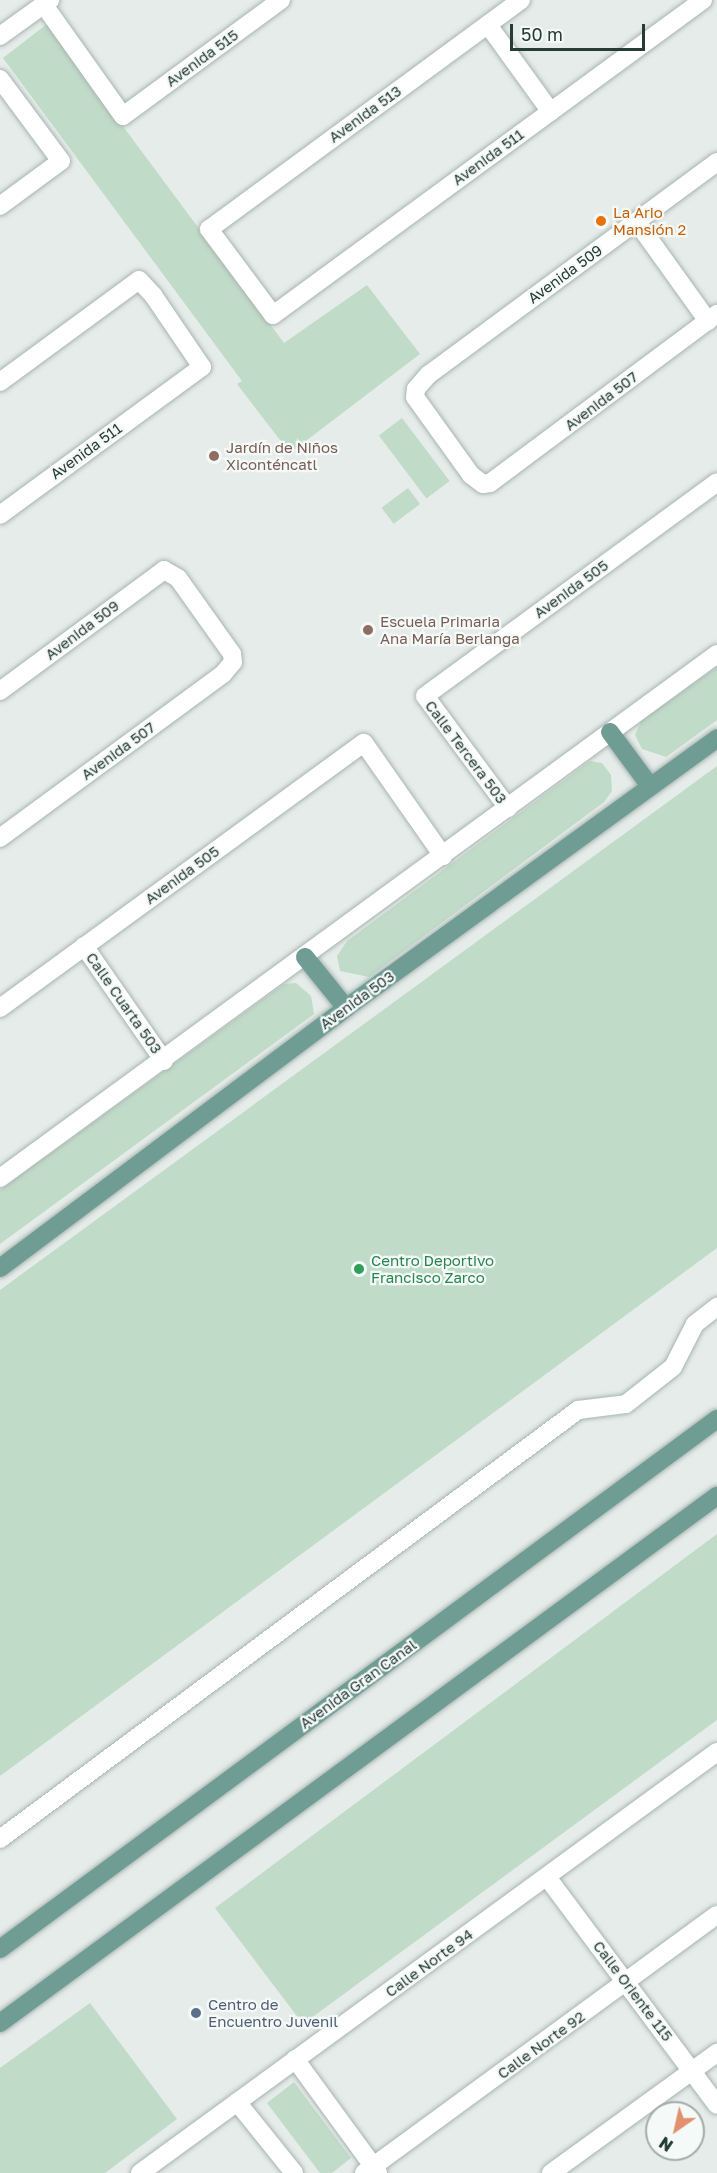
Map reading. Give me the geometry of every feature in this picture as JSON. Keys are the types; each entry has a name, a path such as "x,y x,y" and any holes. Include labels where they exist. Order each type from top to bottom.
{"main road":[{"path":"609,732 650,786"},
{"name":"Avenida 503","path":"0,1269 346,1008 717,738"},
{"path":"305,957 346,1008"},
{"name":"Avenida Gran Canal","path":"0,1949 717,1419"},
{"path":"0,2023 717,1496"}],"street":[{"name":"Avenida 515","path":"39,4 123,116 281,0"},
{"name":"Avenida 513","path":"273,315 208,229 522,0"},
{"name":"Avenida 511","path":"273,315 703,0"},
{"path":"0,36 39,4"},
{"path":"488,25 551,112"},
{"path":"0,79 61,161 0,206"},
{"name":"Avenida 509","path":"483,484 471,475 420,406 416,390 429,374 717,162"},
{"path":"637,222 712,317"},
{"name":"Avenida 511","path":"0,382 139,280 153,295 201,367 0,515"},
{"name":"Avenida 507","path":"483,484 496,479 712,317"},
{"name":"Avenida 505","path":"425,696 717,482"},
{"name":"Avenida 509","path":"0,691 164,570 178,578 229,647 233,662"},
{"path":"0,1178 164,1061 717,654"},
{"name":"Avenida 507","path":"1,836 222,674 233,662"},
{"name":"Calle Tercera 503","path":"425,696 508,808"},
{"name":"Avenida 505","path":"0,1008 364,742 443,856"},
{"name":"Calle Cuarta 503","path":"84,946 164,1061"},
{"path":"0,1839 578,1410 626,1404 673,1367 695,1324 717,1307"},
{"name":"Calle Norte 94","path":"140,2173 717,1752"},
{"name":"Calle Oriente 115","path":"547,1877 717,2105"},
{"name":"Calle Norte 92","path":"372,2171 717,1915"},
{"path":"551,2173 717,2053"},
{"path":"295,2059 372,2171"},
{"path":"237,2102 294,2173"}],"green space":[{"path":"47,24 284,343 367,285 420,354 290,453 237,384 242,381 3,58"},
{"path":"402,418 450,481 426,499 379,435"},
{"path":"408,488 420,504 394,524 382,508"},
{"path":"717,667 717,720 666,757 642,749 635,735 641,721"},
{"path":"590,761 602,763 611,775 612,791 604,802 369,977 340,971 337,956 347,941"},
{"name":"Centro Deportivo Francisco Zarco","path":"717,766 717,1248 0,1776 0,1290"},
{"path":"296,983 311,996 314,1014 0,1244 0,1190 284,984"},
{"path":"717,1534 717,1720 303,2024 215,1908"},
{"path":"90,2003 177,2119 105,2173 0,2173 0,2068"},
{"path":"294,2082 351,2158 332,2173 320,2173 267,2103"}],"place":[{"name":"La Ario Mansión 2","path":"601,221"},
{"name":"Jardín de Niños Xiconténcatl","path":"214,456"},
{"name":"Escuela Primaria Ana María Berlanga","path":"368,630"},
{"name":"Centro Deportivo Francisco Zarco","path":"359,1269"},
{"name":"Centro de Encuentro Juvenil","path":"196,2013"}]}
